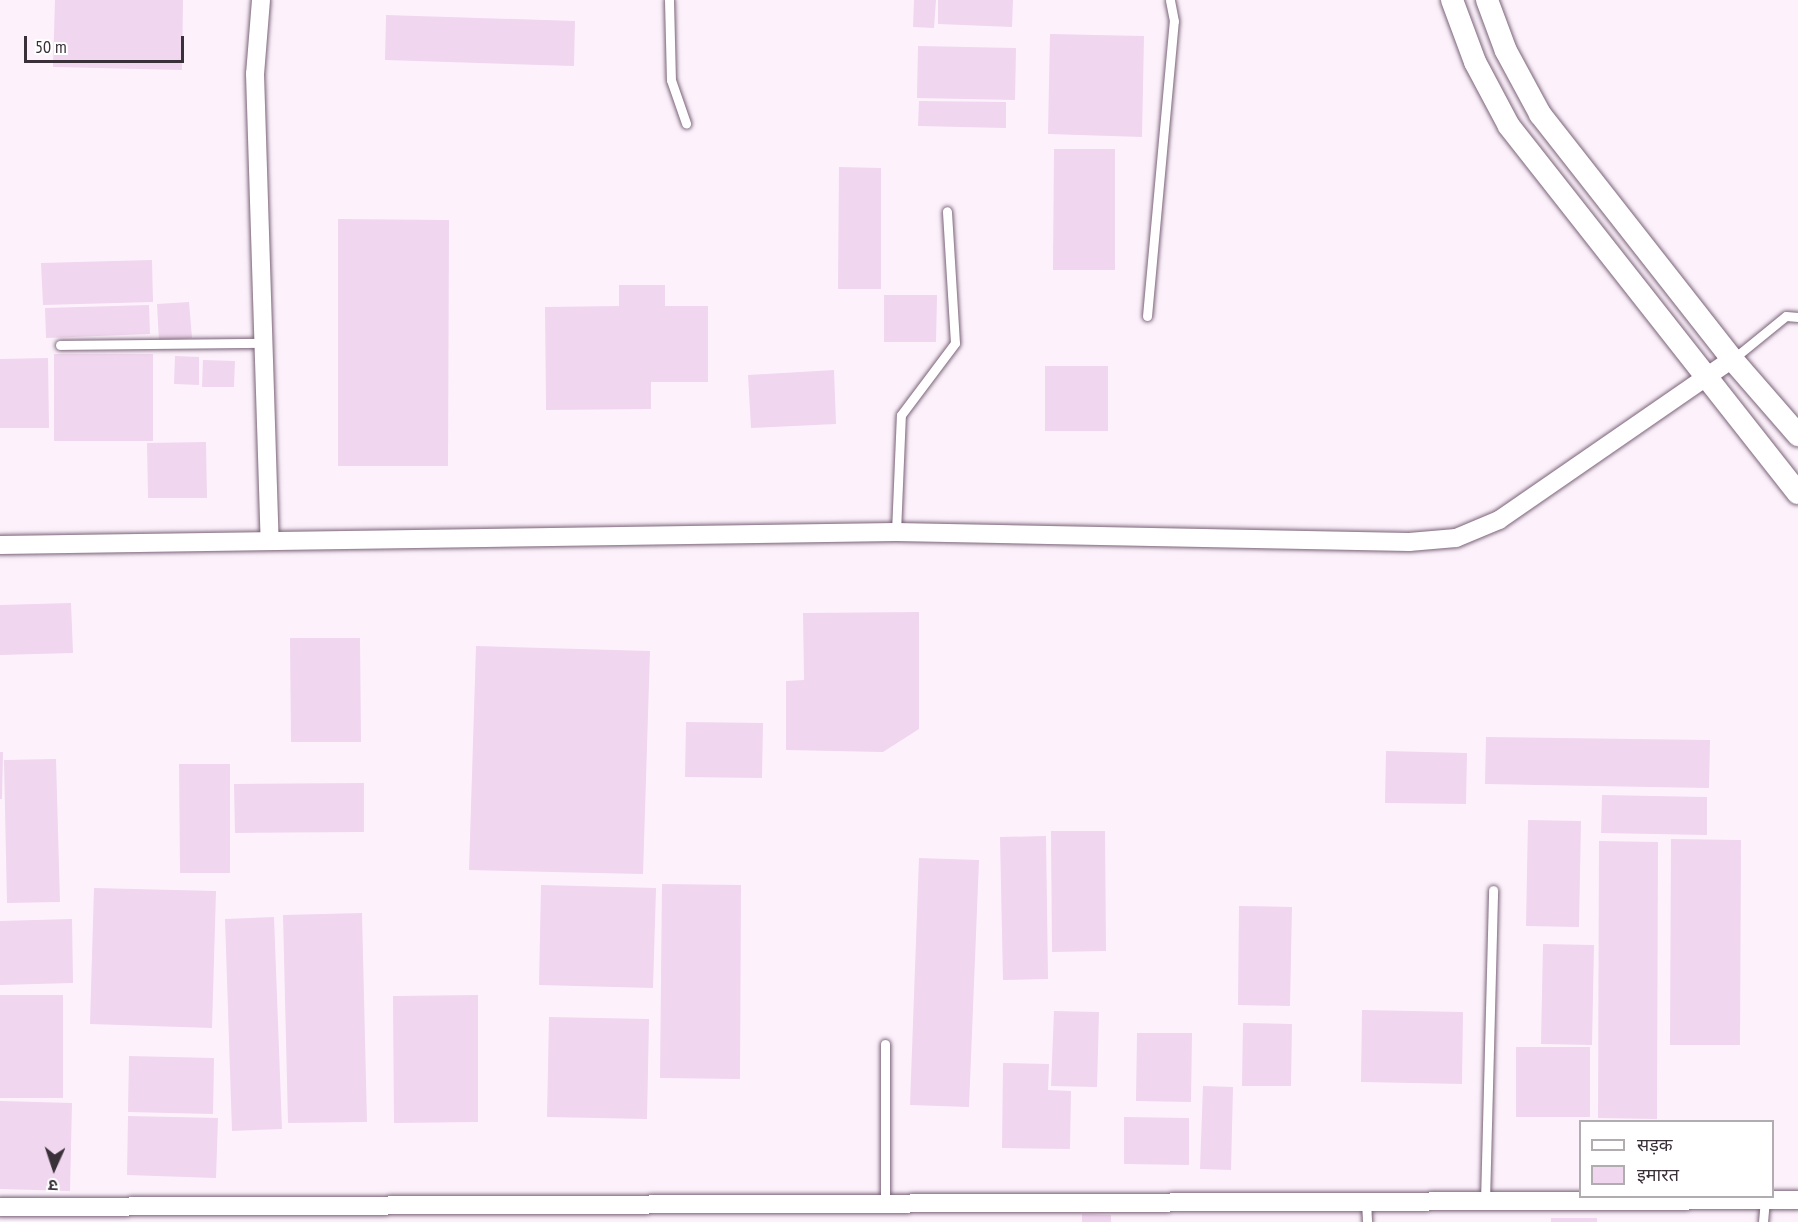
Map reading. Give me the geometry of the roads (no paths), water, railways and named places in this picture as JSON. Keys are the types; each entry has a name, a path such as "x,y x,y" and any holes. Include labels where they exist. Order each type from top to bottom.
{"street":[{"path":"261,0 255,74 270,540"},
{"path":"1452,0 1475,63 1509,126 1798,494"},
{"path":"1487,0 1506,51 1540,114 1732,359 1798,435"},
{"path":"0,545 896,532 1409,542 1456,538 1499,520 1707,379 1732,359"},
{"path":"0,1207 1798,1200"}],"lane":[{"path":"669,0 671,80 686,123"},
{"path":"1147,316 1174,21 1170,0"},
{"path":"896,532 901,414 955,343 946,211"},
{"path":"1732,359 1786,316 1798,317"},
{"path":"60,345 264,343"},
{"path":"1485,1201 1493,890"},
{"path":"885,1044 885,1203"},
{"path":"1763,1222 1765,1200"},
{"path":"1366,1202 1367,1222"}]}
